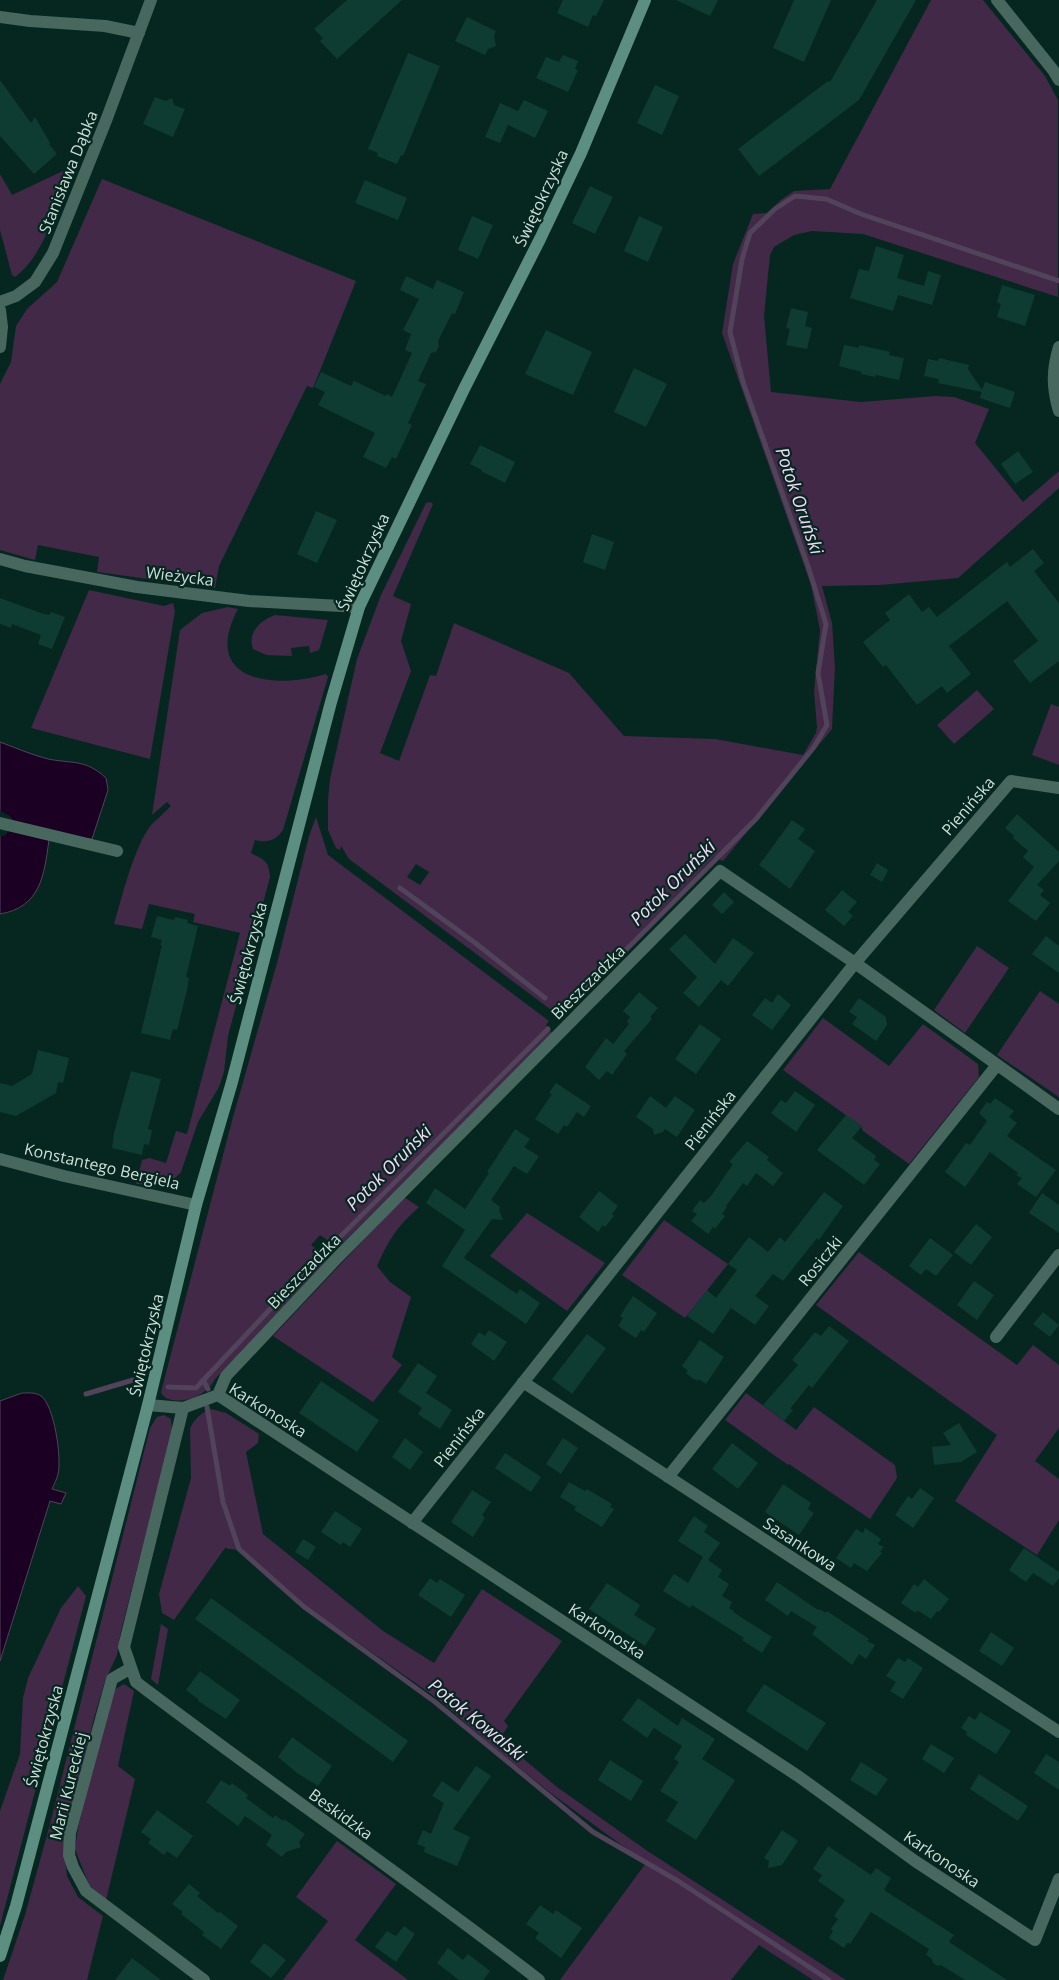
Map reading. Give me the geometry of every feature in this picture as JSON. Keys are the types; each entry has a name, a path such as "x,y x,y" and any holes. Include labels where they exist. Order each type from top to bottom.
{"main road":[{"name":"Świętokrzyska","path":"0,1956 16,1906 148,1405 196,1205 232,1082 331,702 359,607 464,389 540,239 580,153 646,0"}],"street":[{"name":"Stanisława Dąbka","path":"0,302 16,296 35,282 53,253 108,118 151,0"},
{"path":"997,0 1059,80"},
{"path":"0,17 16,20 105,26 139,33"},
{"path":"0,310 2,328 0,346"},
{"path":"1059,347 1053,365 1054,390 1059,411"},
{"name":"Wieżycka","path":"0,559 25,566 175,592 249,601 359,607"},
{"name":"Pienińska","path":"412,1523 855,963 1011,781 1059,788"},
{"path":"0,823 117,851"},
{"name":"Bieszczadzka","path":"218,1395 226,1376 337,1258 720,871 855,963 1059,1109"},
{"name":"Rosiczki","path":"668,1477 997,1065"},
{"name":"Konstantego Bergiela","path":"0,1159 64,1176 196,1205"},
{"path":"996,1337 1059,1255"},
{"name":"Sasankowa","path":"523,1382 1059,1732"},
{"name":"Karkonoska","path":"148,1405 183,1408 218,1395 798,1776 914,1861 1035,1940 1059,1879"},
{"path":"131,1668 124,1647 183,1408"},
{"name":"Marii Kureckiej","path":"131,1668 112,1679 70,1833 69,1855 73,1867 86,1891 204,1980"},
{"name":"Beskidzka","path":"131,1668 136,1682 475,1930 539,1980"}],"shaded area":[{"path":"931,0 983,0 1045,76 1058,100 1058,297 863,234 812,231 794,235 774,247 770,255 764,316 771,392 861,402 935,396 954,397 989,409 975,443 1023,502 1059,471 1059,488 958,578 880,585 822,586 832,623 835,667 832,729 723,861 714,857 558,1015 349,859 341,846 340,850 336,848 328,830 330,779 357,659 381,595 426,503 430,502 433,504 393,596 411,604 401,641 411,671 380,753 399,761 430,675 436,676 454,623 569,673 624,736 715,739 803,755 816,733 817,727 814,691 820,630 811,585 722,333 733,264 753,214 767,213 794,191 830,189","holes":["416,864 429,872 420,885 407,877"]},
{"path":"65,170 70,174 49,230 34,257 15,277 12,275 0,230 0,174 12,195"},
{"path":"102,179 356,281 313,388 307,386 219,566 215,588 97,572 99,557 38,545 35,560 0,550 0,384 11,362 16,326 27,309 57,282"},
{"path":"89,590 164,606 173,603 175,611 150,759 31,728"},
{"path":"228,607 238,609 229,633 228,652 235,665 248,674 265,679 285,681 326,674 328,677 283,830 277,837 271,840 255,840 251,853 267,864 270,877 228,1036 224,1072 219,1087 198,1122 181,1172 166,1183 155,1185 136,1184 142,1160 149,1158 166,1163 176,1131 187,1134 240,933 193,922 195,914 149,904 142,929 114,924 139,846 151,825 171,806 167,802 152,815 180,630 202,613"},
{"path":"275,615 328,620 319,650 310,653 309,646 291,648 292,656 266,655 253,649 252,637 256,628 260,623"},
{"path":"977,690 994,709 954,744 937,725"},
{"path":"1051,704 1059,707 1059,765 1032,755"},
{"path":"0,742 48,759 79,763 92,768 106,778 108,790 92,839 49,840 45,865 38,888 24,904 14,910 0,914"},
{"path":"316,817 328,855 549,1021 546,1025 552,1033 338,1248 320,1235 311,1245 327,1256 327,1260 207,1389 197,1396 185,1400 168,1399 161,1392 233,1117 277,963 309,836"},
{"path":"977,946 1009,968 965,1033 934,1010"},
{"path":"1040,991 1059,1004 1059,1097 997,1055"},
{"path":"823,1018 889,1066 923,1024 978,1064 979,1077 909,1164 863,1131 861,1126 783,1070"},
{"path":"404,1197 419,1207 394,1234 377,1266 390,1282 411,1297 392,1357 402,1365 373,1402 273,1336"},
{"path":"527,1213 605,1263 567,1311 490,1256"},
{"path":"664,1220 728,1264 685,1318 622,1275"},
{"path":"859,1252 1017,1365 1033,1345 1059,1365 1059,1428 1035,1461 1059,1479 1059,1520 1037,1555 955,1501 997,1435 816,1305"},
{"path":"22,1393 34,1393 41,1396 46,1401 50,1410 56,1432 59,1456 58,1474 52,1489 66,1493 61,1504 50,1501 0,1661 0,1401"},
{"path":"746,1393 796,1430 814,1407 895,1465 897,1478 870,1519 788,1465 725,1420"},
{"path":"211,1409 226,1413 259,1434 258,1443 246,1452 263,1534 383,1631 434,1663 482,1589 562,1641 504,1721 508,1726 500,1739 557,1787 646,1850 846,1980 813,1980 759,1945 731,1980 560,1980 646,1863 552,1794 438,1699 296,1599 243,1551 225,1548 174,1620 162,1613 159,1594 191,1478 190,1429 193,1422 199,1416"},
{"path":"164,1415 171,1419 172,1433 121,1631 117,1655 105,1681 94,1718 64,1845 67,1876 78,1897 103,1916 87,1980 3,1980 25,1915 50,1824 150,1428 157,1417"},
{"path":"78,1586 86,1596 0,1926 0,1811 20,1754 23,1698 28,1678 61,1608"},
{"path":"161,1624 168,1629 158,1685 151,1679"},
{"path":"124,1684 134,1691 118,1766 135,1779 106,1900 89,1885 75,1849 78,1828 112,1691"},
{"path":"337,1841 396,1884 355,1940 408,1980 283,1980 328,1921 296,1897"}],"pier":[{"path":"0,811 10,816 14,822 5,836 0,836"}],"building":[{"path":"347,0 402,0 337,59 320,41 323,38 314,29"},
{"path":"563,0 604,0 596,16 593,15 588,27 557,13"},
{"path":"676,0 718,0 710,16"},
{"path":"794,0 831,0 804,62 773,48"},
{"path":"877,0 916,0 859,100 759,176 738,149 828,81 830,82"},
{"path":"467,17 496,31 494,36 496,46 488,49 485,55 455,41"},
{"path":"408,53 440,66 403,156 401,155 397,164 377,156 378,153 368,149"},
{"path":"563,55 578,61 575,69 578,70 568,92 536,78 546,57 559,62"},
{"path":"0,80 31,123 35,117 49,144 57,154 34,174 0,136"},
{"path":"655,85 679,96 662,135 637,123"},
{"path":"155,97 165,101 172,98 174,105 185,109 173,137 143,124"},
{"path":"524,100 548,111 535,138 508,125 500,143 485,137 500,103 518,111"},
{"path":"365,180 407,198 398,220 355,203"},
{"path":"590,186 613,197 595,234 572,223"},
{"path":"472,216 493,225 478,259 458,250"},
{"path":"639,216 663,227 648,262 624,251"},
{"path":"876,246 904,255 897,278 924,286 928,271 941,275 932,305 898,295 893,311 850,298 859,269 869,271"},
{"path":"406,276 433,289 437,280 464,292 455,314 452,313 438,341 439,346 436,352 431,353 418,381 426,384 408,423 412,425 396,459 392,457 386,468 363,457 375,433 318,405 325,392 314,387 321,372 351,386 354,381 392,397 412,353 405,350 411,334 403,330 419,299 400,290"},
{"path":"1002,285 1035,295 1025,326 997,317 1001,304 997,302"},
{"path":"791,308 808,312 805,326 812,328 807,349 786,345 790,329 786,328"},
{"path":"546,330 592,352 573,395 525,374"},
{"path":"844,345 859,348 859,345 890,352 889,355 904,358 899,380 861,374 862,372 839,366"},
{"path":"939,358 969,365 968,369 982,390 985,382 1015,392 1010,408 980,398 982,392 938,383 939,379 924,376 928,359 938,361"},
{"path":"634,368 667,384 646,427 614,412"},
{"path":"480,445 515,462 505,483 470,464"},
{"path":"1018,451 1033,472 1015,484 1001,464"},
{"path":"316,511 337,520 317,563 297,554"},
{"path":"592,534 614,542 605,570 583,562"},
{"path":"1033,549 1044,563 1034,571 1059,603 1059,661 1030,683 1013,661 1038,641 1007,601 949,646 971,674 947,693 942,686 917,705 886,665 883,667 863,642 890,620 885,613 909,594 922,612 929,607 937,617 1007,562 1010,567"},
{"path":"0,598 41,613 49,615 51,612 65,617 52,649 38,644 41,635 12,624 11,628 0,624"},
{"path":"1017,814 1059,852 1059,861 1037,885 1044,890 1040,895 1050,903 1036,921 1008,901 1034,867 1023,857 1028,851 1005,828"},
{"path":"792,820 805,829 798,839 815,851 790,889 759,865"},
{"path":"877,863 888,870 882,882 870,875"},
{"path":"842,890 857,902 848,912 853,916 844,926 825,910"},
{"path":"724,892 734,902 722,914 712,905"},
{"path":"157,916 174,920 175,917 188,920 187,923 198,926 186,977 189,978 187,990 177,1030 173,1029 170,1040 141,1033 162,945 160,945 162,940 151,937"},
{"path":"685,934 715,964 733,938 754,953 728,986 721,980 699,1007 683,993 697,977 669,949"},
{"path":"1046,936 1059,946 1059,973 1032,954"},
{"path":"639,992 658,1008 650,1017 652,1019 624,1051 627,1054 612,1075 607,1071 599,1080 585,1067 606,1038 613,1044 629,1024 627,1021 630,1017 623,1011"},
{"path":"778,994 791,1005 772,1030 752,1015 765,998 772,1003"},
{"path":"859,998 886,1017 887,1025 876,1041 852,1024 857,1017 849,1012"},
{"path":"700,1024 721,1039 696,1074 675,1059"},
{"path":"38,1050 69,1058 63,1083 58,1082 56,1093 16,1116 0,1112 0,1083 12,1086 32,1074"},
{"path":"131,1071 161,1079 148,1129 152,1130 149,1145 144,1144 142,1155 112,1148 114,1133"},
{"path":"556,1083 591,1106 584,1117 577,1112 567,1127 564,1125 558,1134 535,1119 552,1094 549,1093"},
{"path":"795,1091 815,1105 796,1132 771,1113 781,1100 786,1103"},
{"path":"650,1096 666,1108 675,1096 695,1110 677,1137 665,1129 663,1132 654,1135 653,1129 636,1117"},
{"path":"995,1098 1014,1111 1009,1117 1017,1123 1007,1136 1056,1170 1036,1197 1017,1184 1022,1178 1016,1175 1018,1173 990,1152 965,1187 945,1172 966,1143 970,1145 987,1121 979,1113 987,1102 990,1104"},
{"path":"846,1115 862,1126 852,1138 876,1156 874,1160 880,1164 864,1185 817,1150"},
{"path":"515,1129 530,1139 524,1147 539,1156 527,1174 514,1166 491,1200 500,1207 499,1210 503,1220 492,1219 464,1258 517,1294 520,1289 540,1303 526,1324 442,1266 465,1230 426,1203 435,1188 465,1209"},
{"path":"747,1141 769,1157 767,1160 783,1173 773,1186 756,1173 747,1186 743,1183 726,1206 722,1214 725,1216 715,1229 713,1227 708,1234 691,1221 697,1214 692,1211 700,1200 704,1203 711,1196 733,1164 729,1162"},
{"path":"599,1191 618,1206 612,1214 614,1216 598,1232 579,1217"},
{"path":"824,1192 843,1206 819,1240 817,1238 783,1281 773,1274 755,1296 769,1306 755,1325 731,1308 713,1334 687,1316 707,1290 716,1298 737,1270 728,1264 749,1237 768,1252 780,1237 785,1242"},
{"path":"1042,1193 1059,1205 1059,1233 1029,1213"},
{"path":"976,1224 992,1237 971,1265 954,1252"},
{"path":"930,1238 953,1255 936,1276 926,1269 921,1275 909,1266"},
{"path":"974,1281 994,1295 977,1320 957,1305"},
{"path":"633,1296 657,1313 644,1332 641,1330 636,1338 618,1326 623,1318 620,1316"},
{"path":"1043,1312 1059,1325 1050,1337 1033,1324"},
{"path":"829,1326 849,1341 812,1388 809,1385 790,1409 793,1410 784,1421 763,1405 798,1365 792,1360 815,1332 821,1336"},
{"path":"489,1330 507,1342 494,1361 471,1344 479,1332 485,1336"},
{"path":"587,1334 606,1348 572,1394 552,1379"},
{"path":"700,1340 724,1357 706,1384 699,1379 698,1381 692,1378 682,1366"},
{"path":"418,1363 437,1376 426,1393 452,1410 440,1429 418,1414 422,1408 398,1392"},
{"path":"321,1381 379,1420 357,1452 299,1413"},
{"path":"959,1423 977,1452 961,1462 934,1465 932,1447 951,1445 943,1433"},
{"path":"405,1438 423,1452 410,1470 392,1457"},
{"path":"563,1438 578,1448 561,1474 546,1464"},
{"path":"732,1443 758,1463 738,1489 712,1469"},
{"path":"505,1453 541,1477 531,1492 495,1468"},
{"path":"569,1482 585,1491 587,1489 612,1504 610,1507 614,1509 602,1527 574,1510 576,1507 560,1497"},
{"path":"783,1484 811,1503 808,1509 814,1513 799,1535 765,1512"},
{"path":"920,1488 934,1498 913,1528 895,1515 908,1496 912,1499"},
{"path":"472,1490 491,1502 482,1515 485,1518 473,1537 451,1522"},
{"path":"335,1511 362,1529 350,1547 343,1542 341,1545 321,1532"},
{"path":"694,1516 708,1526 704,1532 720,1543 708,1560 722,1570 718,1577 729,1584 722,1596 732,1602 729,1608 772,1637 762,1653 742,1640 744,1638 692,1605 690,1608 663,1591 674,1574 688,1583 703,1557 678,1541"},
{"path":"865,1528 881,1539 878,1544 884,1547 880,1552 882,1553 867,1571 854,1563 851,1568 836,1558 856,1529 863,1533"},
{"path":"303,1539 316,1547 308,1560 295,1552"},
{"path":"1024,1548 1059,1572 1059,1578 1053,1586 1033,1573 1026,1582 1009,1570"},
{"path":"430,1578 437,1583 440,1579 465,1595 451,1617 418,1595"},
{"path":"924,1579 949,1599 931,1619 917,1610 916,1613 901,1603 914,1584 918,1587"},
{"path":"777,1582 818,1610 826,1613 827,1611 869,1639 867,1641 875,1645 866,1659 859,1654 852,1665 812,1634 817,1627 791,1611 788,1616 765,1600"},
{"path":"607,1583 640,1605 634,1615 656,1629 645,1646 589,1609"},
{"path":"211,1598 408,1741 393,1762 195,1619"},
{"path":"991,1632 1014,1648 1002,1666 979,1651"},
{"path":"898,1658 905,1662 908,1658 923,1668 903,1699 890,1691 896,1682 886,1676"},
{"path":"200,1671 240,1700 226,1719 198,1701 186,1690"},
{"path":"764,1684 826,1723 807,1751 746,1711"},
{"path":"638,1698 678,1726 682,1718 715,1739 702,1759 735,1780 696,1840 666,1821 678,1802 660,1791 679,1762 674,1759 682,1746 654,1728 647,1738 622,1720"},
{"path":"980,1712 1011,1731 996,1754 966,1735 967,1732 961,1728 969,1716 975,1720"},
{"path":"292,1737 332,1766 318,1786 297,1773 278,1757"},
{"path":"931,1744 954,1758 944,1773 922,1759"},
{"path":"1046,1754 1059,1762 1059,1790 1034,1773"},
{"path":"610,1760 643,1781 631,1801 598,1780"},
{"path":"861,1762 888,1779 876,1796 850,1780"},
{"path":"476,1766 491,1776 453,1829 470,1837 457,1866 424,1852 425,1847 417,1844 423,1830 431,1834 444,1803 432,1796 442,1781 458,1792"},
{"path":"979,1774 1028,1806 1018,1821 970,1789"},
{"path":"221,1780 230,1786 232,1783 248,1795 246,1798 273,1818 275,1815 283,1821 284,1819 305,1834 299,1842 301,1847 286,1852 282,1857 266,1845 272,1835 245,1816 238,1826 206,1802"},
{"path":"157,1810 193,1836 177,1858 167,1851 164,1855 148,1843 151,1839 141,1832"},
{"path":"782,1830 798,1841 782,1865 768,1868 769,1861 764,1858"},
{"path":"828,1846 871,1875 876,1868 891,1878 884,1890 954,1935 949,1942 1007,1980 965,1980 941,1965 938,1966 933,1963 932,1959 926,1955 929,1949 871,1912 850,1944 848,1942 844,1948 829,1938 833,1931 831,1929 838,1919 834,1916 845,1900 818,1881 822,1875 813,1869"},
{"path":"189,1884 200,1893 197,1896 238,1926 221,1949 202,1935 204,1932 181,1914 183,1912 172,1904"},
{"path":"540,1905 553,1914 556,1910 582,1928 561,1958 535,1938 539,1933 526,1924"},
{"path":"404,1926 415,1934 396,1962 375,1947 387,1931 396,1936"},
{"path":"264,1943 286,1960 271,1978 250,1962"},
{"path":"448,1948 463,1960 468,1954 490,1971 483,1980 459,1980 437,1963"},
{"path":"132,1958 161,1980 115,1980"}],"waterway":[{"name":"Potok Oruński","path":"562,1014 756,819 814,747 827,725 818,673 826,624 808,566 743,382 730,332 742,259 750,233 775,209 795,196 826,199 861,214 1059,281"},
{"path":"400,888 474,942 545,998"},
{"name":"Potok Oruński","path":"335,1242 548,1029"},
{"name":"Potok Oruński","path":"168,1387 196,1388 320,1256"},
{"name":"Potok Oruński","path":"86,1394 133,1380"},
{"name":"Potok Kowalski","path":"203,1380 208,1389"},
{"name":"Potok Kowalski","path":"207,1407 223,1502 239,1549 303,1606 435,1702 593,1832 678,1881 829,1980"}]}
